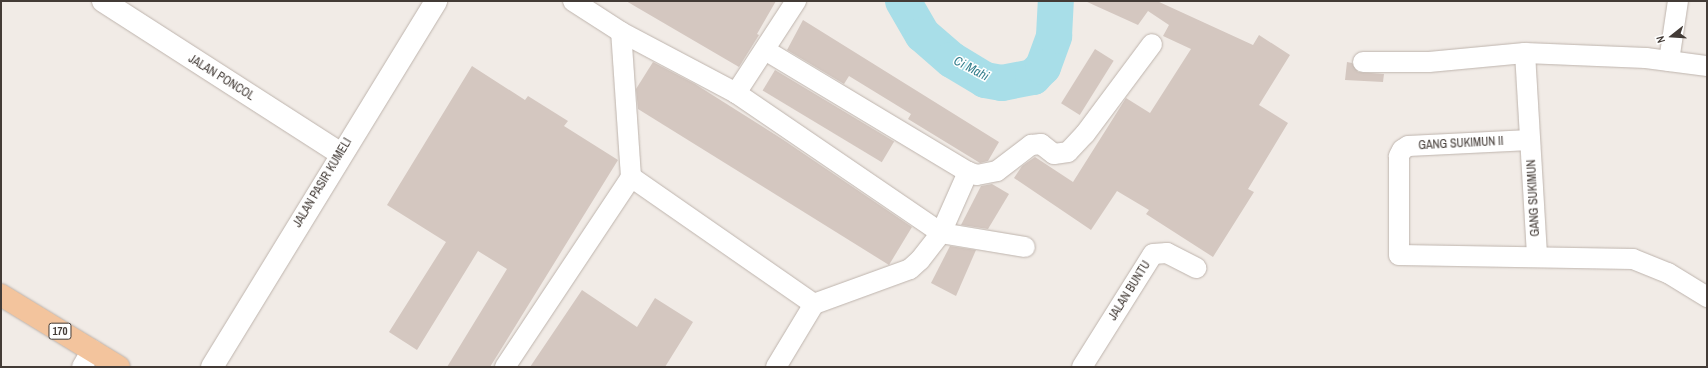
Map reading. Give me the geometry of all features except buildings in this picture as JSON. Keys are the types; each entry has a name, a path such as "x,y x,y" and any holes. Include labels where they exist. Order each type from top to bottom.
{"main road":[{"name":"170","path":"1,295 87,359 119,367"}],"street":[{"name":"JALAN PONCOL","path":"103,1 341,154"},
{"name":"JALAN PASIR KUMELI","path":"212,367 436,1"},
{"path":"573,1 621,32 736,93 941,233 1025,247"},
{"path":"736,93 796,1"},
{"path":"1669,61 1678,1"},
{"path":"505,367 630,177 621,32"},
{"path":"765,50 968,172 977,175 996,171 1005,167 1032,145 1041,144 1054,154 1068,152 1084,134 1152,44"},
{"path":"1363,62 1429,62 1525,53 1669,61 1707,66"},
{"name":"GANG SUKIMUN","path":"1525,53 1537,256"},
{"name":"GANG SUKIMUN II","path":"1530,140 1408,146 1402,150 1399,156 1399,255 1537,256"},
{"path":"776,367 814,304 910,269 941,233 968,172"},
{"path":"630,177 814,304"},
{"name":"JALAN BUNTU","path":"1082,367 1153,254 1167,253 1196,268"},
{"path":"1537,256 1633,259 1668,273 1707,297"}],"waterway":[{"name":"Ci Mahi","path":"903,1 923,35 952,60 985,80 1002,83 1033,77 1043,67 1054,36 1056,1"}]}
